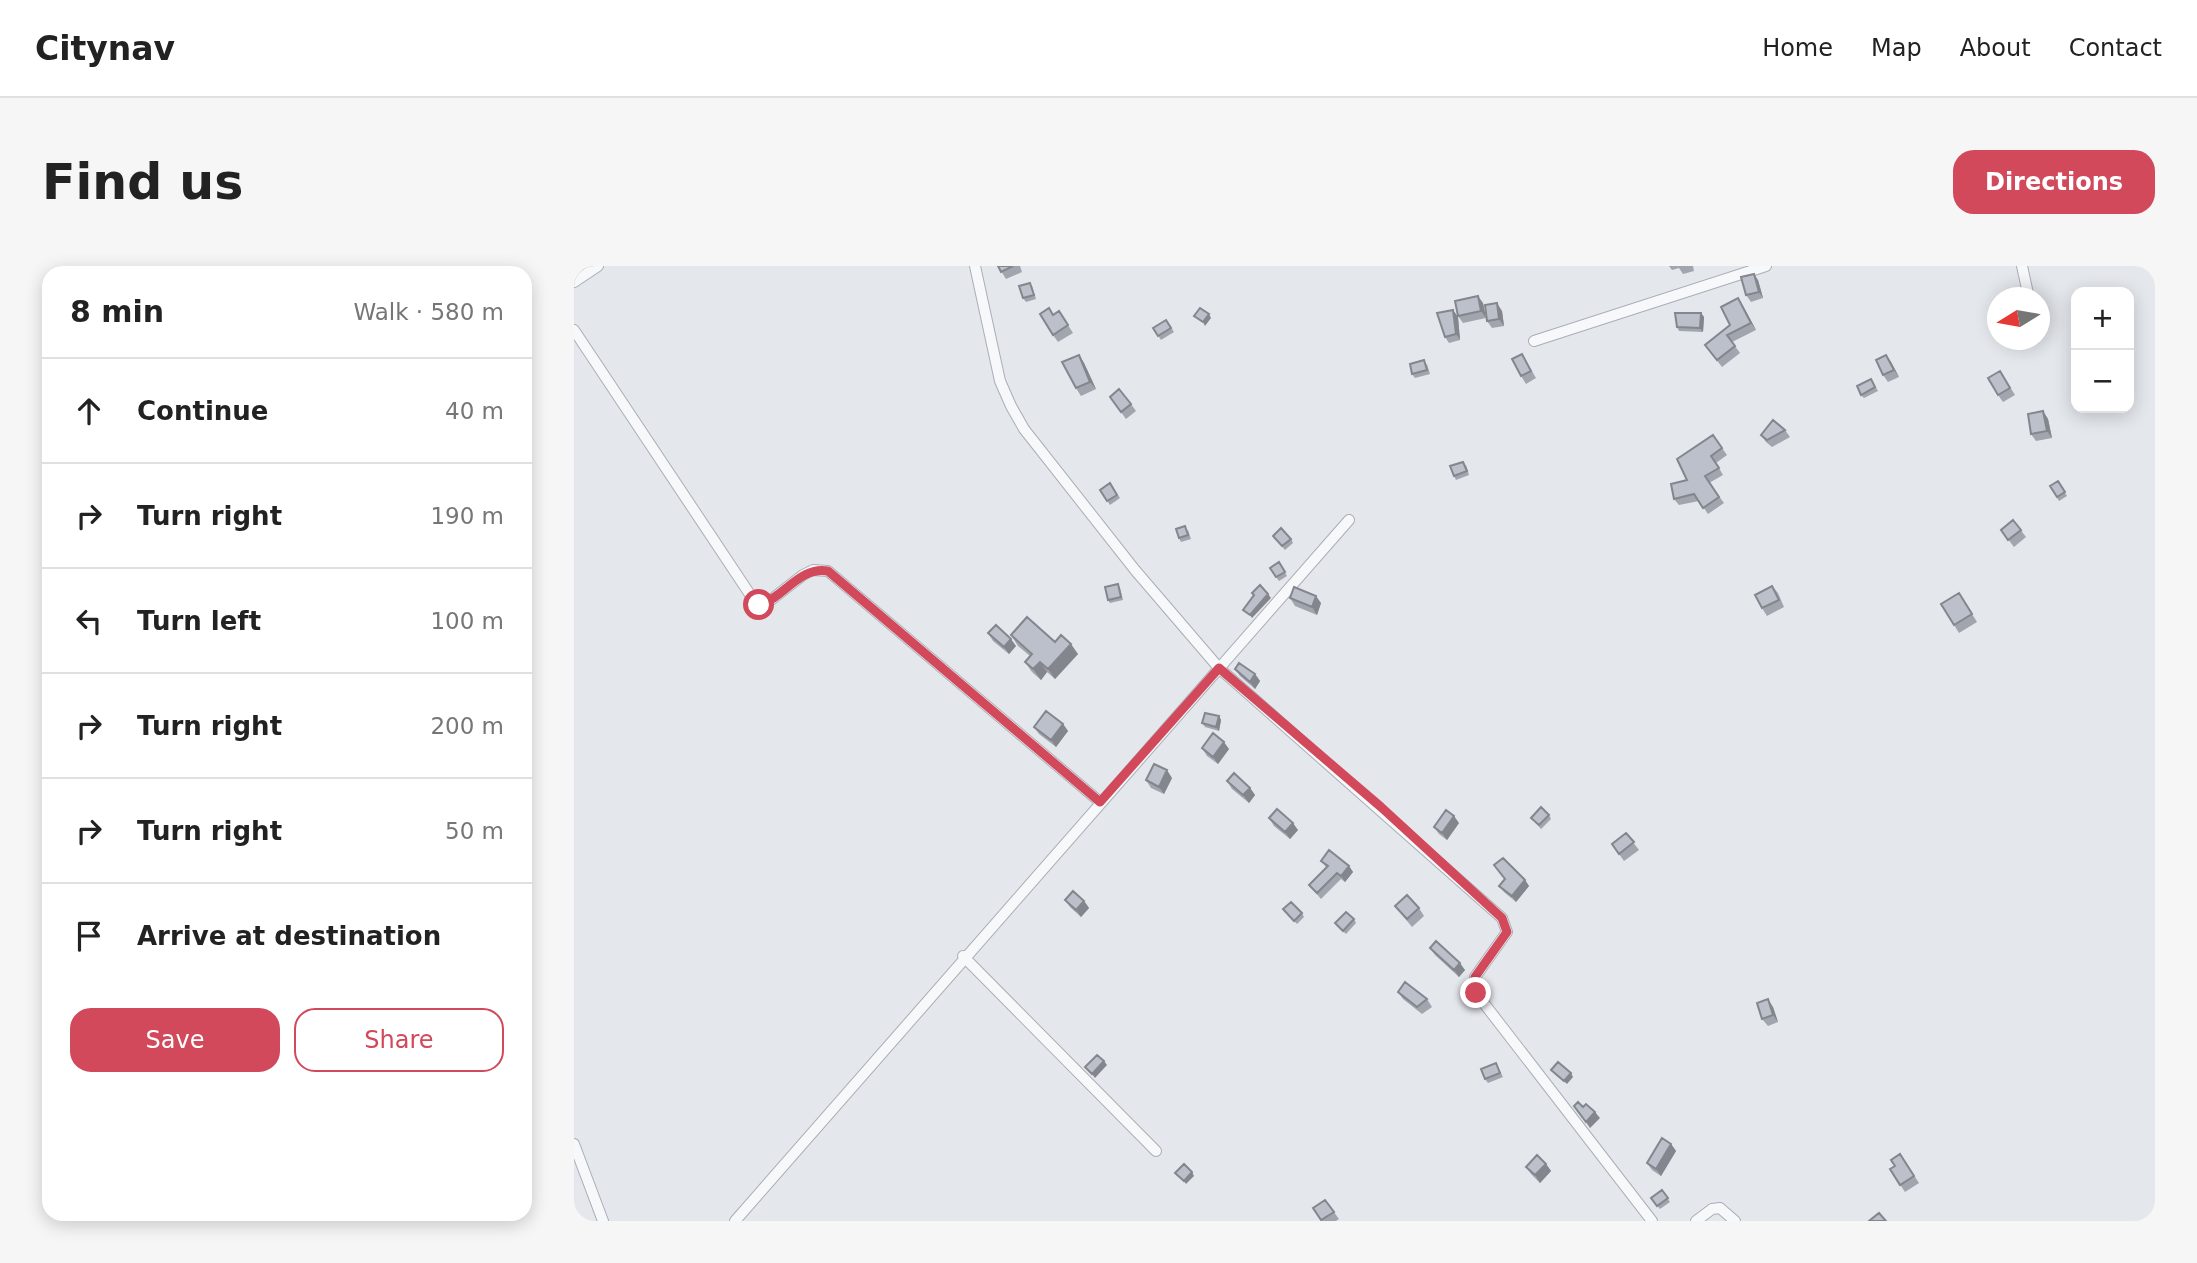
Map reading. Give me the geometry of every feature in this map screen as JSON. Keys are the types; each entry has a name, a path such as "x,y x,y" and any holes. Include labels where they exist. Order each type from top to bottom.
{"street":[{"path":"574,282 598,266"},
{"path":"975,266 1000,381 1024,429 1135,570 1219,668 1381,807 1502,918 1507,932 1475,977 1476,993 1652,1221"},
{"path":"1534,341 1766,266"},
{"path":"2022,266 2027,287"},
{"path":"574,330 755,602 759,605 766,603 813,570 828,571 1100,802"},
{"path":"735,1221 963,956 1349,520"},
{"path":"963,956 1156,1151"},
{"path":"574,1144 603,1221"},
{"path":"1696,1221 1712,1209 1720,1208 1735,1221"}],"building":[{"path":"998,266 1013,266 1001,272"},
{"path":"1754,274 1759,292 1746,295 1741,277"},
{"path":"1030,283 1034,295 1023,298 1019,286"},
{"path":"1478,296 1481,311 1458,316 1455,301"},
{"path":"1738,298 1751,323 1727,335 1735,346 1717,360 1705,345 1730,325 1721,307"},
{"path":"1497,303 1499,319 1487,321 1485,305"},
{"path":"1049,308 1053,315 1059,311 1068,325 1053,335 1040,314"},
{"path":"1200,308 1209,314 1203,322 1194,316"},
{"path":"1453,310 1456,334 1445,337 1437,313"},
{"path":"1675,313 1701,313 1700,328 1677,327"},
{"path":"1166,320 1171,328 1158,336 1153,328"},
{"path":"1522,354 1531,371 1521,376 1512,359"},
{"path":"1079,355 1090,382 1076,388 1062,362"},
{"path":"1886,355 1894,370 1883,375 1876,360"},
{"path":"1424,360 1427,370 1412,374 1410,364"},
{"path":"2000,371 2010,388 1998,395 1988,378"},
{"path":"1871,379 1875,387 1861,395 1857,386"},
{"path":"1119,389 1131,404 1121,412 1110,397"},
{"path":"2043,411 2047,431 2031,434 2028,414"},
{"path":"1773,420 1785,430 1767,440 1761,435"},
{"path":"1713,435 1722,448 1711,456 1719,468 1705,476 1719,497 1703,508 1694,494 1674,499 1671,484 1687,480 1677,459"},
{"path":"1463,462 1467,471 1454,476 1450,466"},
{"path":"2058,481 2065,492 2057,497 2050,486"},
{"path":"1110,483 1117,495 1107,501 1100,490"},
{"path":"2013,520 2021,530 2008,540 2001,530"},
{"path":"1185,526 1188,535 1179,538 1176,529"},
{"path":"1281,528 1291,539 1282,546 1273,536"},
{"path":"1279,562 1285,572 1276,577 1270,568"},
{"path":"1118,584 1121,597 1108,600 1105,587"},
{"path":"1260,585 1268,594 1250,615 1243,610 1254,595 1252,593"},
{"path":"1772,586 1779,600 1762,608 1755,595"},
{"path":"1294,587 1316,596 1312,607 1290,598"},
{"path":"1959,593 1972,614 1954,625 1941,604"},
{"path":"1027,617 1055,642 1061,635 1071,644 1048,669 1040,662 1033,669 1025,662 1032,654 1011,635"},
{"path":"996,625 1011,639 1004,647 988,633"},
{"path":"1239,663 1255,674 1250,682 1235,669"},
{"path":"1046,711 1063,724 1051,740 1034,727"},
{"path":"1205,713 1219,716 1216,727 1202,723"},
{"path":"1213,733 1224,742 1213,757 1202,748"},
{"path":"1154,764 1167,770 1159,787 1146,780"},
{"path":"1234,773 1250,788 1243,795 1227,781"},
{"path":"1541,807 1549,815 1539,825 1531,818"},
{"path":"1277,809 1293,823 1285,832 1269,818"},
{"path":"1446,810 1454,816 1442,833 1434,827"},
{"path":"1626,833 1634,842 1619,854 1612,844"},
{"path":"1329,850 1349,866 1341,876 1337,873 1317,893 1309,885 1328,866 1321,861"},
{"path":"1503,858 1525,880 1512,896 1499,886 1505,879 1494,865"},
{"path":"1073,891 1084,901 1076,910 1065,900"},
{"path":"1407,895 1419,908 1407,919 1395,906"},
{"path":"1291,902 1302,913 1294,921 1283,909"},
{"path":"1346,912 1354,919 1343,931 1335,923"},
{"path":"1436,941 1460,963 1454,970 1430,948"},
{"path":"1405,982 1427,999 1417,1007 1398,992"},
{"path":"1768,999 1773,1015 1762,1019 1757,1003"},
{"path":"1097,1055 1104,1061 1092,1074 1085,1067"},
{"path":"1558,1062 1571,1073 1564,1081 1551,1070"},
{"path":"1496,1063 1500,1073 1485,1079 1481,1069"},
{"path":"1578,1102 1583,1107 1586,1104 1595,1112 1586,1122 1574,1106"},
{"path":"1662,1138 1671,1144 1656,1169 1647,1163"},
{"path":"1900,1154 1914,1176 1900,1185 1890,1169 1895,1166 1891,1160"},
{"path":"1537,1155 1546,1164 1535,1175 1526,1167"},
{"path":"1184,1164 1192,1172 1184,1181 1175,1173"},
{"path":"1662,1190 1668,1198 1657,1206 1651,1198"},
{"path":"1325,1200 1334,1212 1321,1220 1313,1208"},
{"path":"1879,1213 1886,1221 1869,1221"}],"route":[{"path":"759,605 766,603 813,570 828,571 1100,802 1219,668 1381,807 1502,918 1507,932 1475,977 1473,984 1476,993"}]}
